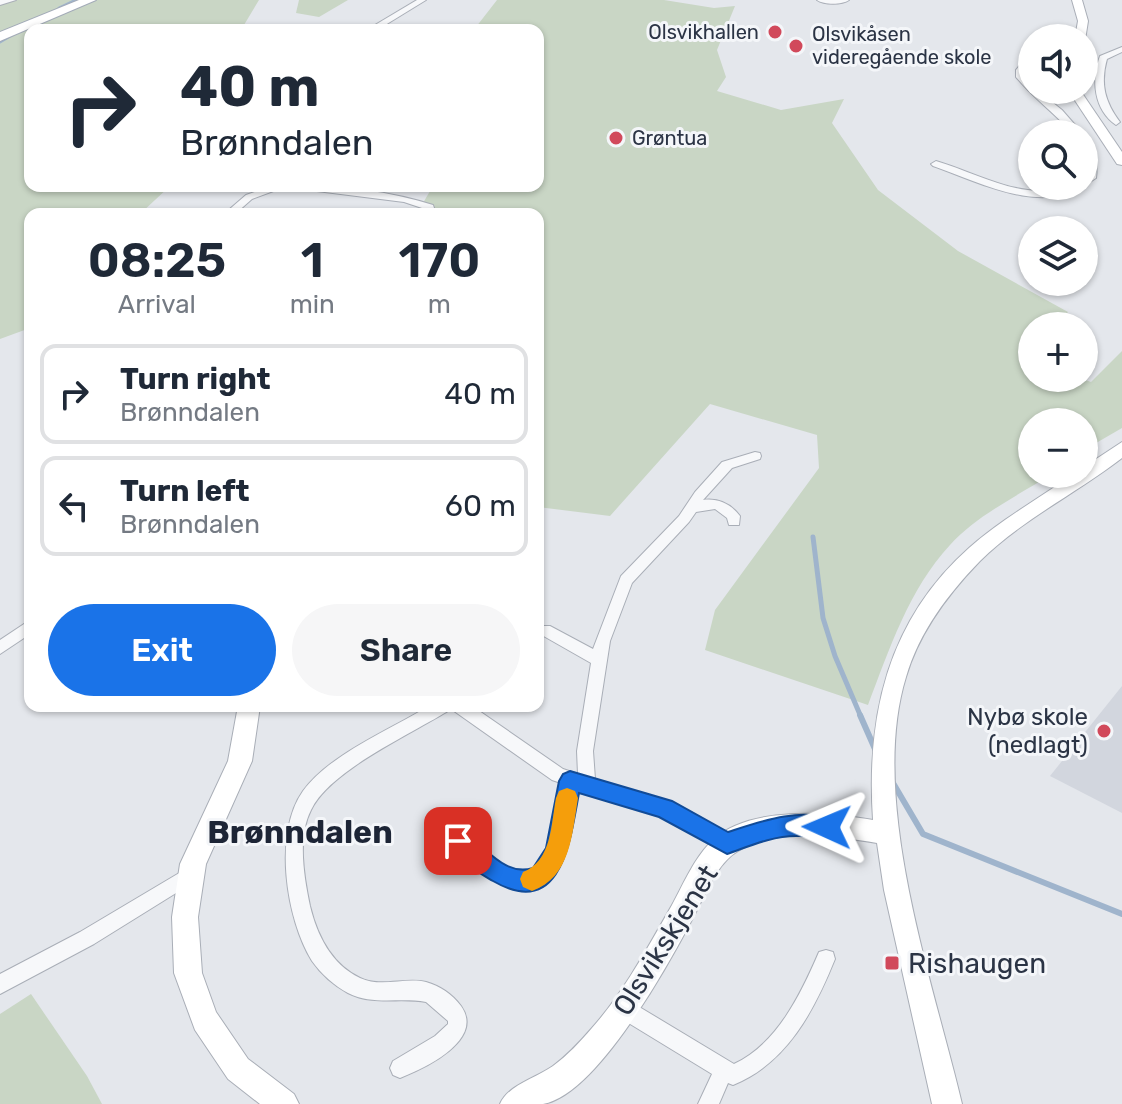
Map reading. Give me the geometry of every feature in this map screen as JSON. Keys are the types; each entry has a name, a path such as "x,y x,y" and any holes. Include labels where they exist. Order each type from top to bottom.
{"main road":[{"path":"32,24 90,0"},
{"path":"1077,0 1083,24"},
{"path":"0,37 24,27"},
{"path":"1098,128 1122,161"},
{"path":"947,1104 885,833 881,787 882,745 893,682 912,632 941,591 973,556 1122,448"},
{"path":"248,712 240,761 213,817 191,874 185,917 188,973 205,1020 238,1069 284,1104"},
{"name":"Olsvikskjenet","path":"515,1104 550,1086 593,1049 624,1009 699,882 727,843 767,829 796,825 885,833"}],"street":[{"path":"0,2 11,0"},
{"path":"381,24 422,0"},
{"path":"822,0 844,0"},
{"path":"1119,123 1103,103 1097,81 1103,58 1122,49"},
{"path":"1049,104 1066,120"},
{"path":"1098,123 1119,123"},
{"path":"936,164 1018,192"},
{"path":"236,208 249,197 264,192"},
{"path":"349,192 405,199 430,208"},
{"path":"458,841 478,860 512,879 525,882 540,877 551,865 579,782 598,659 614,605 626,580 693,508 700,495 727,465 755,456"},
{"path":"693,508 710,502 719,505 733,516 734,522"},
{"path":"0,648 24,630"},
{"path":"545,630 598,659"},
{"path":"400,1068 454,1034 459,1025 457,1015 441,997 421,989 368,990 357,987 317,952 302,913 295,873 296,842 304,803 314,791 339,770 432,712"},
{"path":"469,712 579,782 664,808 727,843"},
{"path":"0,984 87,938 191,874"},
{"path":"624,1009 733,1075 743,1072 766,1053 797,1016 826,959"},
{"path":"708,1104 724,1070"}],"shaded area":[{"name":"Nybø skole (nedlagt)","path":"1122,686 1122,813 1050,776"}],"green space":[{"path":"259,0 245,24 24,24 24,192 164,192 146,208 24,208 24,330 0,339 0,2"},
{"path":"299,0 348,0 319,17 296,13"},
{"path":"497,0 664,0 714,8 735,6 717,50 726,77 717,91 781,110 844,99 832,123 878,190 958,251 1018,284 1018,296 1039,296 1068,312 1018,312 1018,392 1098,392 1098,375 1122,351 1122,428 1098,442 1098,408 1018,408 1018,488 1029,488 973,524 936,562 902,621 868,705 705,650 715,610 819,468 817,435 710,404 610,516 544,508 544,208 427,208 423,203 429,192 544,192 544,24 478,24"},
{"path":"31,994 87,1076 102,1104 0,1104 0,1014"}],"waterway":[{"path":"59,8 76,0"},
{"path":"0,42 12,35"},
{"path":"813,537 823,618 835,656 861,717"},
{"path":"860,715 875,749"},
{"path":"893,783 923,834 1122,914"}],"slow traffic":[{"path":"532,879 540,877 551,865 558,848 567,798"}],"place":[{"name":"Olsvikhallen","path":"775,32"},
{"name":"Olsvikåsen videregående skole","path":"796,46"},
{"name":"Grøntua","path":"616,138"},
{"name":"Nybø skole (nedlagt)","path":"1104,731"},
{"name":"Rishaugen","path":"892,963"}],"district":[{"name":"Brønndalen","path":"300,832"}],"route":[{"path":"458,841 478,860 512,879 525,882 540,877 551,865 558,848 570,781 664,808 727,843 767,829 796,825 827,827"}]}
